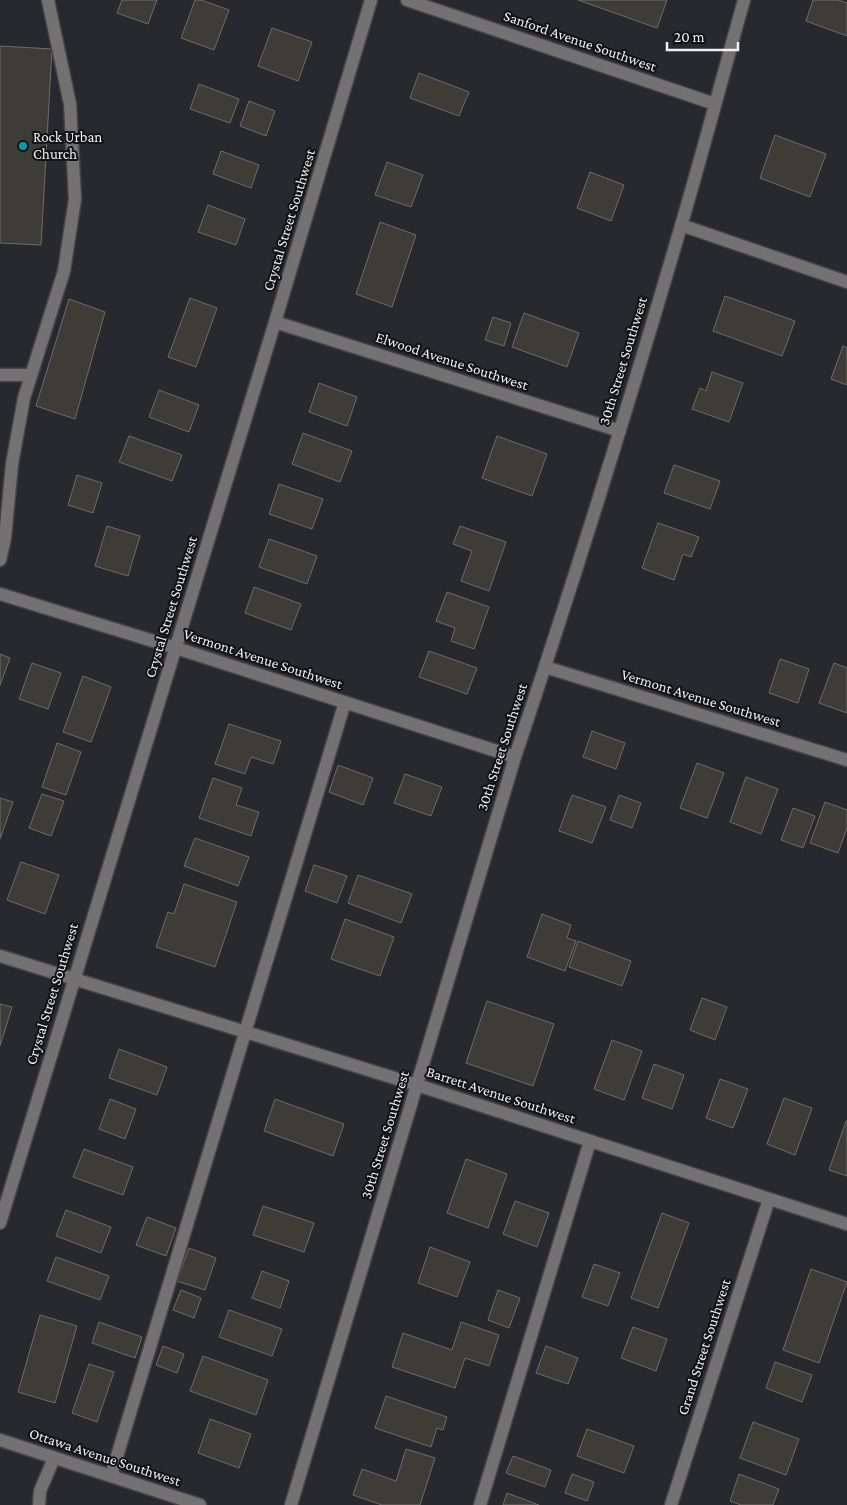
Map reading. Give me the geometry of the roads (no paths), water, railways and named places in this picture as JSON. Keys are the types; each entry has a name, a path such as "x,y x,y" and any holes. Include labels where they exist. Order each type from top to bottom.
{"street":[{"path":"0,560 5,538 12,464 24,398 64,271 75,199 70,104 48,0"},
{"name":"Crystal Street Southwest","path":"0,1223 275,322 371,0"},
{"name":"Sanford Avenue Southwest","path":"407,0 715,104"},
{"name":"30th Street Southwest","path":"292,1505 515,757 620,431 681,225 744,0"},
{"path":"681,225 847,282"},
{"name":"Elwood Avenue Southwest","path":"275,322 620,431"},
{"path":"0,374 31,375"},
{"name":"Vermont Avenue Southwest","path":"0,594 176,648 515,757"},
{"name":"Vermont Avenue Southwest","path":"545,667 847,760"},
{"path":"111,1476 345,702"},
{"name":"Barrett Avenue Southwest","path":"0,956 417,1085 847,1224"},
{"path":"480,1505 590,1141"},
{"name":"Grand Street Southwest","path":"671,1505 769,1200"},
{"name":"Ottawa Avenue Southwest","path":"0,1440 200,1505"},
{"path":"39,1505 40,1491 54,1458"}],"place":[{"name":"Rock Urban Church","path":"23,146"}]}
